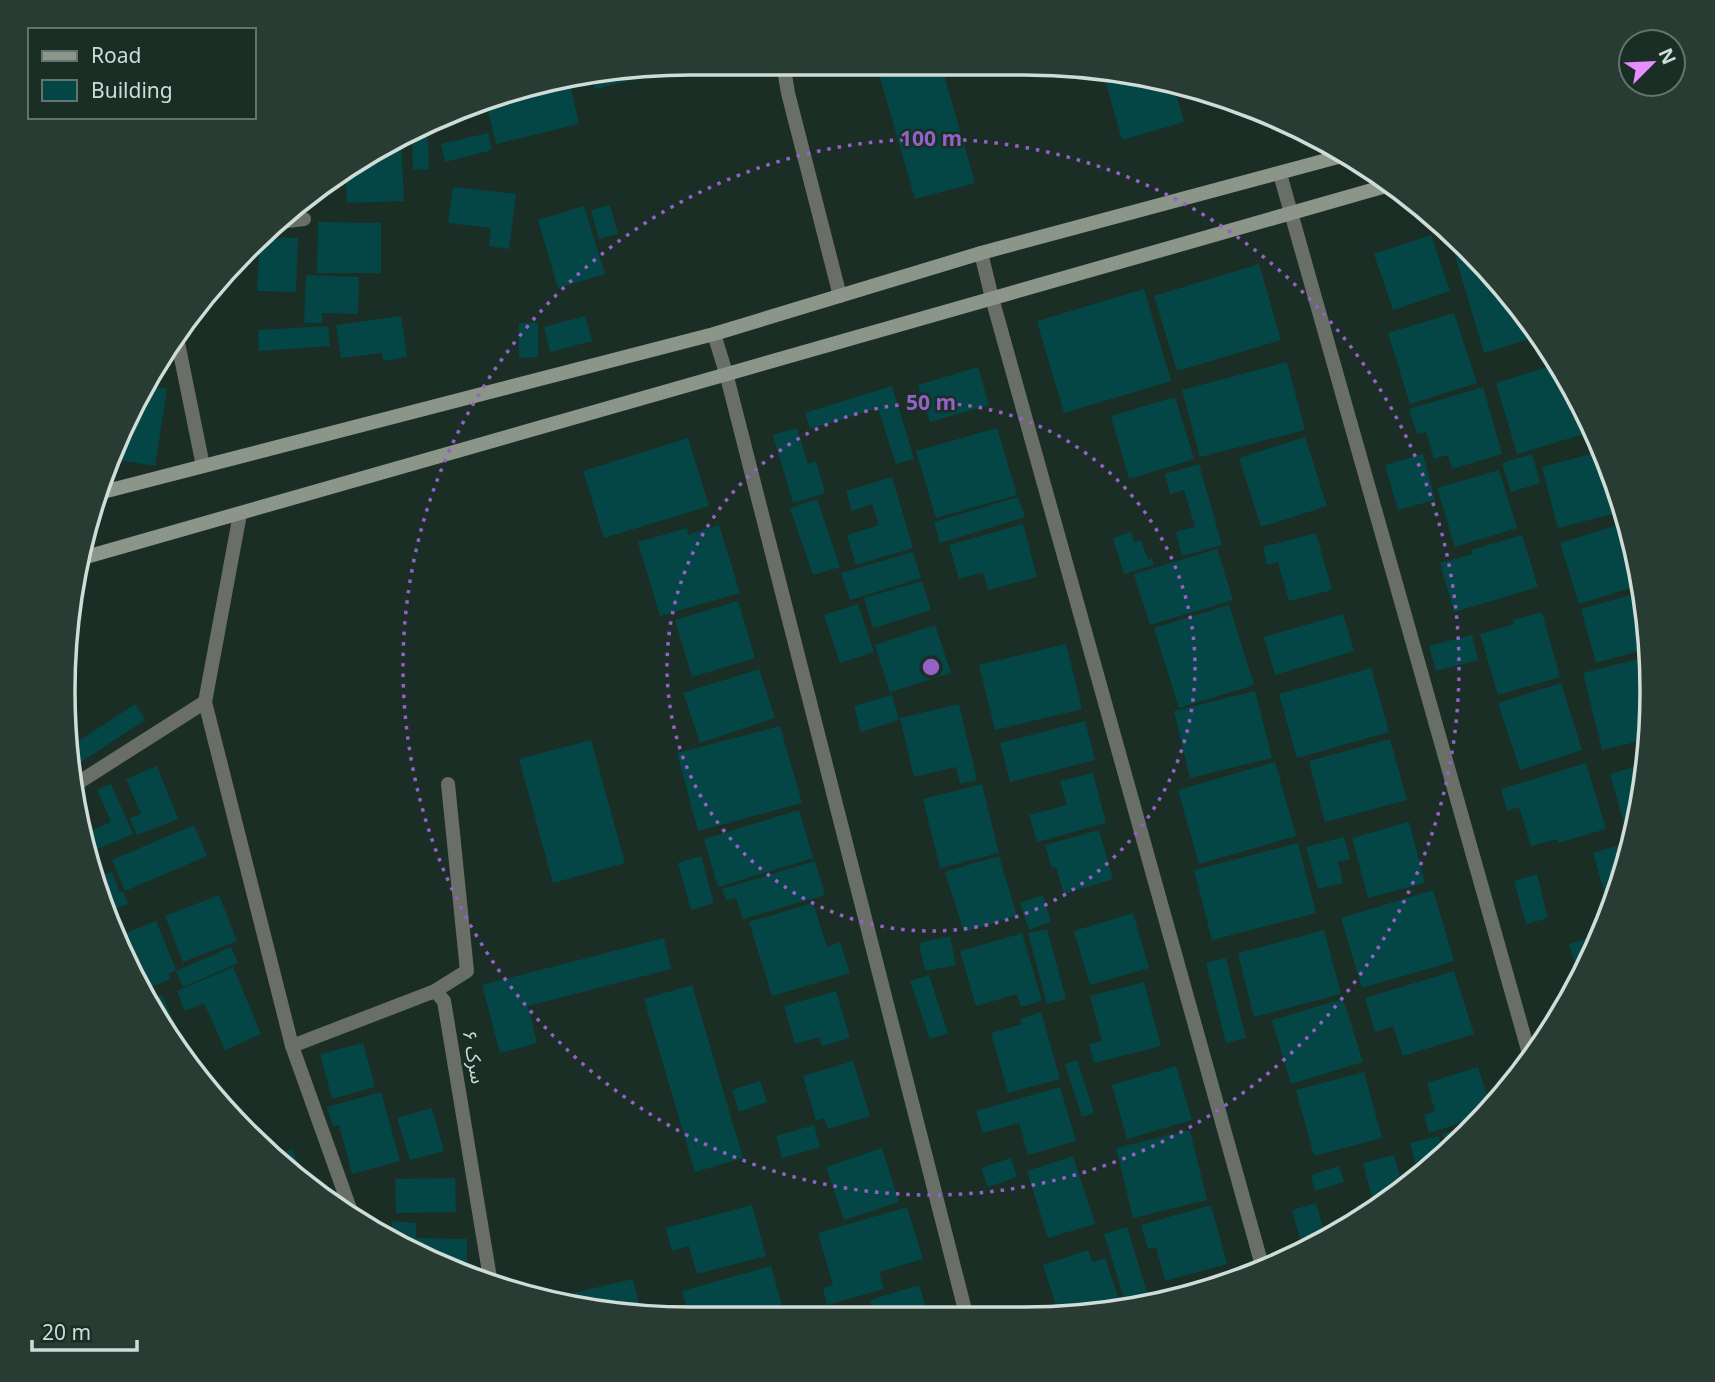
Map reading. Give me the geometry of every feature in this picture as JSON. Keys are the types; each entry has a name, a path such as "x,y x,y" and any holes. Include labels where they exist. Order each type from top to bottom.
{"street":[{"path":"785,75 840,296"},
{"path":"109,490 714,334 981,253 1333,159"},
{"path":"1280,174 1527,1046"},
{"path":"91,555 1379,188"},
{"path":"294,220 304,219"},
{"path":"981,253 1260,1260"},
{"path":"714,334 964,1307"},
{"path":"179,349 203,466"},
{"path":"240,514 205,702 292,1045 348,1202"},
{"path":"82,780 205,702"},
{"path":"292,1045 435,991 467,971 448,784"},
{"name":"سرک ۶","path":"435,991 444,1001 489,1273"}],"building":[{"path":"879,75 944,75 975,183 915,199"},
{"path":"640,78 595,89 593,84"},
{"path":"1105,81 1176,94 1184,122 1122,140"},
{"path":"571,87 579,124 496,144 488,110"},
{"path":"488,133 492,150 445,162 441,144"},
{"path":"427,135 429,169 413,170 412,143"},
{"path":"402,148 404,201 347,203 346,181"},
{"path":"453,187 516,194 509,249 489,246 491,228 448,223"},
{"path":"610,205 618,234 599,239 591,210"},
{"path":"584,206 605,274 558,288 538,220"},
{"path":"318,222 381,223 381,273 317,273"},
{"path":"1431,235 1450,291 1393,310 1374,254"},
{"path":"275,237 298,238 296,292 257,291 259,253"},
{"path":"1454,251 1487,285 1529,339 1484,353"},
{"path":"1259,264 1281,340 1177,371 1154,296"},
{"path":"306,275 359,277 358,314 322,313 322,323 304,323"},
{"path":"1144,289 1171,381 1064,413 1037,321"},
{"path":"1454,313 1477,383 1410,404 1388,333"},
{"path":"401,316 407,357 383,361 382,353 341,358 336,325"},
{"path":"585,316 592,341 550,352 544,327"},
{"path":"519,323 538,323 538,357 519,358"},
{"path":"328,326 330,346 259,351 258,330"},
{"path":"1287,362 1305,430 1200,457 1182,390"},
{"path":"978,367 989,405 930,422 918,385"},
{"path":"1547,367 1583,434 1517,454 1496,383"},
{"path":"892,386 914,459 896,464 878,408 810,429 805,413"},
{"path":"156,387 167,389 155,466 120,460"},
{"path":"1483,387 1502,454 1452,469 1448,455 1434,459 1426,432 1417,434 1409,409"},
{"path":"1175,397 1194,459 1129,479 1111,416"},
{"path":"797,428 808,464 816,461 825,493 793,503 773,435"},
{"path":"997,428 1017,495 936,518 916,451"},
{"path":"1305,437 1327,506 1261,527 1239,458"},
{"path":"688,438 709,506 604,538 583,471"},
{"path":"1592,453 1613,514 1558,528 1542,467"},
{"path":"1423,454 1435,500 1398,510 1385,465"},
{"path":"1532,454 1540,483 1511,492 1502,463"},
{"path":"1199,464 1222,545 1182,556 1176,532 1195,527 1184,490 1170,494 1165,474"},
{"path":"1499,470 1517,528 1455,547 1437,488"},
{"path":"892,477 913,548 856,565 847,535 879,525 872,504 852,511 846,491"},
{"path":"1018,497 1025,517 940,543 934,522"},
{"path":"817,499 840,567 813,575 790,508"},
{"path":"1023,524 1037,577 988,590 983,572 959,579 949,545"},
{"path":"719,525 740,593 660,616 638,542 687,528 688,535"},
{"path":"1617,525 1631,588 1579,604 1560,543"},
{"path":"1131,532 1134,542 1141,540 1148,560 1152,558 1154,565 1124,574 1113,538"},
{"path":"1316,533 1332,590 1289,601 1278,562 1267,565 1263,547"},
{"path":"1522,535 1538,587 1454,612 1440,563 1472,554 1471,550"},
{"path":"1217,549 1233,600 1150,625 1134,574"},
{"path":"913,552 921,578 850,600 841,573"},
{"path":"922,581 931,610 873,628 864,598"},
{"path":"1632,595 1638,651 1596,663 1581,609"},
{"path":"738,601 755,658 692,677 675,620"},
{"path":"858,604 874,652 840,663 824,615"},
{"path":"1229,605 1254,685 1179,708 1154,628"},
{"path":"1542,612 1560,677 1498,695 1480,634 1514,624 1513,620"},
{"path":"1343,614 1354,651 1275,675 1264,637"},
{"path":"935,625 951,673 890,692 875,645"},
{"path":"1472,635 1478,660 1436,671 1429,646"},
{"path":"1066,644 1082,709 995,730 979,665"},
{"path":"1638,659 1640,691 1637,742 1602,750 1583,673"},
{"path":"1371,668 1389,732 1297,758 1279,694"},
{"path":"759,669 775,718 700,743 683,693"},
{"path":"1561,683 1582,750 1520,770 1498,703"},
{"path":"1255,691 1272,758 1190,778 1174,711"},
{"path":"892,695 899,720 861,732 854,706"},
{"path":"135,704 145,720 80,763 78,741"},
{"path":"959,704 977,780 960,784 956,767 914,777 900,718"},
{"path":"1085,721 1095,760 1010,782 1000,743"},
{"path":"780,726 802,803 698,831 677,753"},
{"path":"1390,739 1407,800 1325,822 1309,761"},
{"path":"591,740 625,863 553,883 519,759"},
{"path":"1275,762 1296,836 1199,864 1178,790"},
{"path":"1586,763 1606,829 1558,843 1557,839 1531,846 1519,807 1507,811 1501,789"},
{"path":"157,766 178,819 137,835 130,818 141,814 126,779"},
{"path":"1634,767 1625,826 1610,774"},
{"path":"1093,773 1106,823 1037,842 1029,815 1067,805 1060,781"},
{"path":"111,784 133,834 96,850 92,831 111,822 97,790"},
{"path":"982,784 999,853 940,868 923,799"},
{"path":"799,810 813,858 718,887 704,839"},
{"path":"1409,822 1425,883 1368,898 1352,838"},
{"path":"194,825 207,856 125,891 112,860"},
{"path":"1099,830 1113,879 1064,894 1056,867 1052,868 1045,845"},
{"path":"1344,837 1350,859 1338,862 1343,883 1318,889 1306,847"},
{"path":"1298,843 1316,913 1212,940 1194,870"},
{"path":"1620,845 1605,895 1593,853"},
{"path":"701,856 714,903 691,910 678,863"},
{"path":"999,856 1017,916 964,932 945,872"},
{"path":"815,861 825,895 743,919 736,898 726,900 722,889"},
{"path":"112,872 120,893 123,891 128,904 115,908 104,875"},
{"path":"1537,874 1548,918 1526,924 1514,881"},
{"path":"1433,890 1454,961 1362,988 1341,918"},
{"path":"219,895 237,941 183,962 165,916"},
{"path":"1043,895 1051,922 1029,930 1020,903"},
{"path":"813,903 827,947 840,942 850,973 772,996 749,922"},
{"path":"1133,913 1149,968 1090,985 1074,931"},
{"path":"156,921 176,970 168,974 171,979 152,987 125,934"},
{"path":"1047,929 1066,999 1047,1004 1028,933"},
{"path":"1324,930 1341,994 1254,1017 1238,953"},
{"path":"1022,933 1042,1001 1021,1007 1017,994 976,1006 960,951"},
{"path":"950,936 956,965 925,971 919,943"},
{"path":"664,938 671,969 528,1006 537,1043 500,1053 482,985"},
{"path":"1588,938 1575,964 1569,944"},
{"path":"231,947 238,963 183,987 176,971"},
{"path":"1226,958 1246,1038 1226,1043 1206,963"},
{"path":"233,967 261,1034 225,1050 204,1003 185,1011 177,991"},
{"path":"1454,971 1474,1034 1403,1056 1393,1026 1375,1032 1365,998"},
{"path":"929,975 948,1033 930,1039 910,981"},
{"path":"1144,982 1161,1046 1094,1063 1089,1044 1102,1041 1090,996"},
{"path":"692,985 743,1158 695,1172 644,999"},
{"path":"836,991 850,1038 822,1046 819,1037 795,1044 784,1006"},
{"path":"162,995 178,1032 158,999"},
{"path":"1343,999 1363,1062 1291,1084 1272,1020"},
{"path":"1041,1012 1060,1079 1008,1093 991,1033 1022,1024 1020,1019"},
{"path":"363,1043 375,1087 332,1099 320,1054"},
{"path":"1077,1060 1094,1113 1082,1117 1065,1064"},
{"path":"853,1061 870,1116 828,1129 824,1118 816,1121 803,1076"},
{"path":"1176,1066 1192,1120 1127,1139 1112,1085"},
{"path":"1478,1067 1487,1097 1462,1122 1429,1133 1424,1115 1435,1111 1427,1083"},
{"path":"1364,1072 1382,1138 1314,1156 1296,1090"},
{"path":"760,1081 767,1102 739,1112 732,1090"},
{"path":"1060,1087 1076,1141 1028,1155 1019,1123 983,1133 976,1111"},
{"path":"381,1092 400,1161 352,1174 339,1125 333,1126 327,1107"},
{"path":"432,1108 444,1151 410,1160 397,1118"},
{"path":"814,1125 820,1147 782,1158 776,1136"},
{"path":"1190,1130 1207,1200 1133,1218 1116,1148"},
{"path":"1455,1130 1444,1141 1442,1134"},
{"path":"1439,1136 1441,1143 1416,1166 1410,1143"},
{"path":"882,1148 899,1202 844,1220 826,1167"},
{"path":"292,1149 299,1166 285,1154 283,1153"},
{"path":"1394,1155 1401,1179 1372,1198 1363,1163"},
{"path":"1073,1156 1095,1224 1048,1238 1027,1171"},
{"path":"1011,1158 1017,1177 988,1187 981,1168"},
{"path":"1339,1166 1344,1182 1315,1191 1311,1175"},
{"path":"455,1178 456,1212 396,1213 395,1179"},
{"path":"1316,1203 1323,1227 1330,1225 1301,1241 1292,1210"},
{"path":"752,1205 766,1256 697,1274 689,1246 672,1251 666,1228"},
{"path":"1211,1205 1227,1264 1165,1281 1156,1247 1148,1249 1141,1225"},
{"path":"907,1207 923,1259 879,1272 884,1289 827,1305 823,1288 833,1285 818,1233"},
{"path":"392,1221 416,1223 416,1238 467,1239 467,1264 419,1243 392,1229"},
{"path":"1127,1227 1148,1294 1124,1298 1104,1234"},
{"path":"1088,1250 1092,1262 1105,1258 1119,1299 1056,1305 1043,1265"},
{"path":"771,1266 782,1307 687,1307 682,1291"},
{"path":"633,1279 639,1304 611,1301 568,1294"},
{"path":"919,1285 926,1307 872,1307 870,1300"}]}
